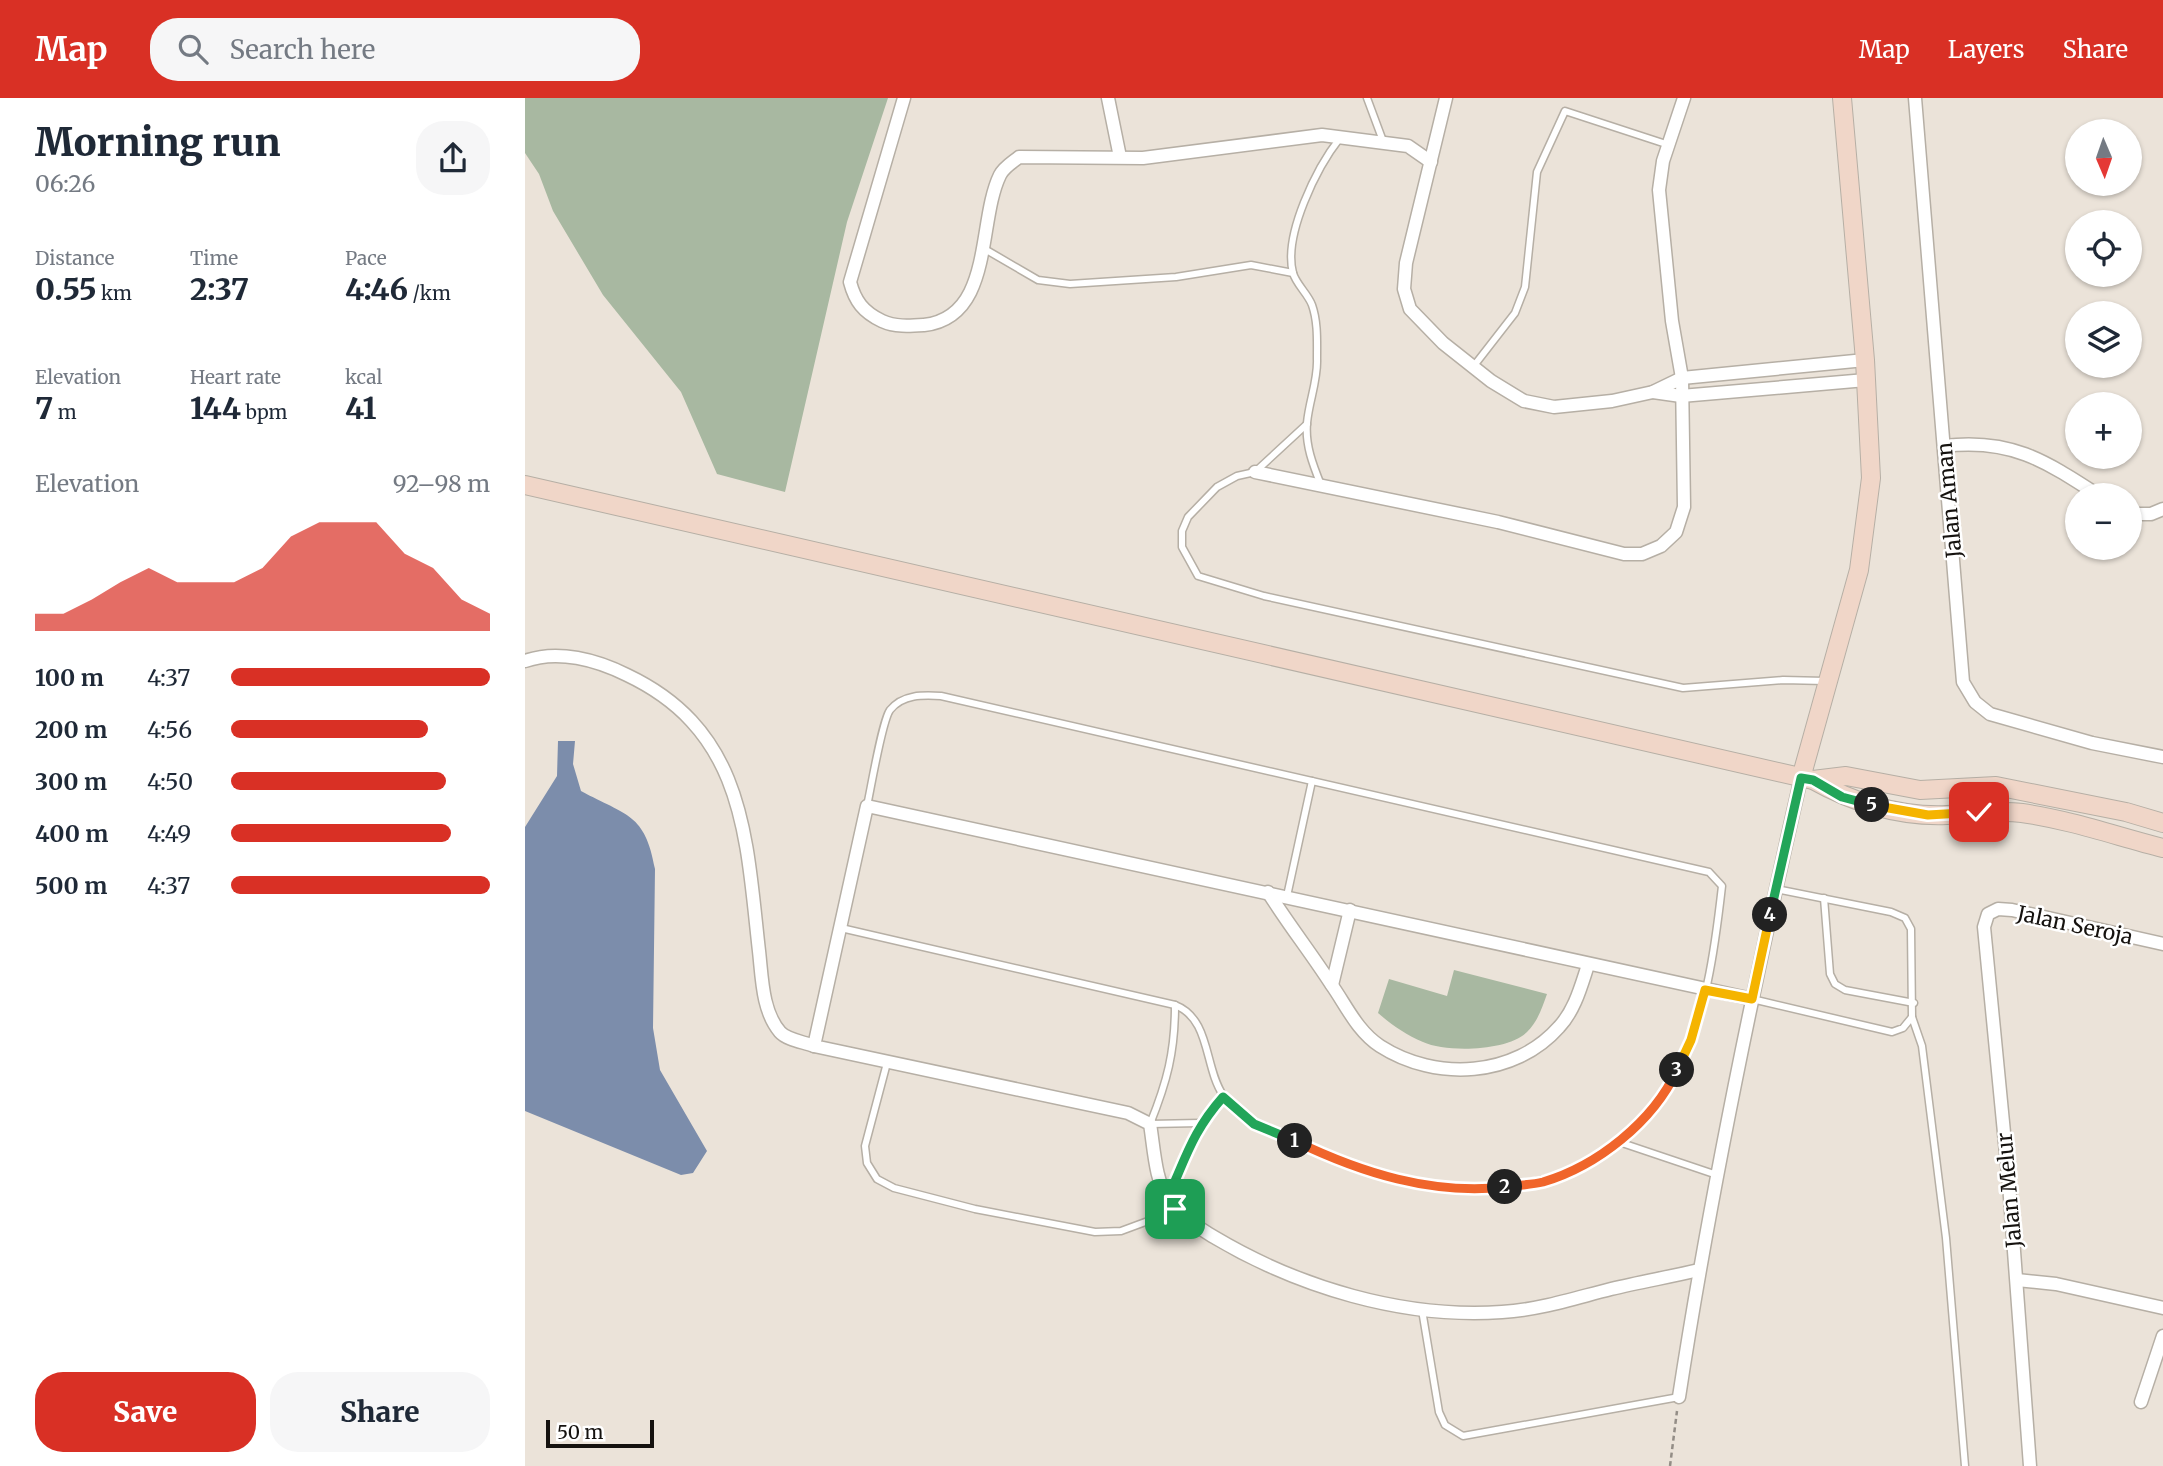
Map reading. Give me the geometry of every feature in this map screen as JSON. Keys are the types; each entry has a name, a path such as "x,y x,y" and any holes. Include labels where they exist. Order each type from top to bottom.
{"street":[{"path":"904,98 850,282 855,300 865,312 887,324 935,324 956,314 972,285 1000,175 1019,157 1120,157 1204,152 1298,136 1341,136 1408,146 1431,162"},
{"path":"1108,98 1120,157"},
{"path":"1446,98 1406,263 1404,289 1410,309 1443,343 1473,367 1524,401 1554,407 1653,392 1681,396 1866,380"},
{"path":"1255,472 1290,477 1321,487 1498,522 1625,554 1642,554 1661,546 1676,532 1684,508 1682,378 1672,321 1659,190 1669,145 1684,98"},
{"path":"1679,1397 1699,1270 1752,999 1776,889 1807,779 1828,681 1859,570 1868,516 1871,443 1842,98"},
{"name":"Jalan Aman","path":"1915,98 1963,681 1975,702 1990,714 2028,726 2163,757"},
{"path":"1653,392 1682,378 1865,360"},
{"path":"1944,446 1967,443 2004,445 2024,453 2077,483"},
{"path":"525,485 1807,779 1842,797 1904,813 1938,815 2000,812 2061,820 2091,826 2163,848"},
{"path":"2142,514 2163,509"},
{"path":"525,661 537,656 566,656 610,667 652,687 696,723 724,767 734,793 754,905 763,987 773,1021 782,1035 814,1046 887,1063 1128,1113 1150,1124 1157,1167 1167,1199 1192,1223 1248,1257 1305,1280 1376,1301 1422,1310 1501,1312 1542,1307 1699,1270"},
{"path":"1807,779 1846,776 1920,790 1996,786 2163,823"},
{"path":"814,1046 867,806 1752,999"},
{"path":"1268,892 1351,1017 1379,1045 1419,1063 1465,1071 1500,1066 1538,1048 1561,1026 1577,997 1588,964"},
{"name":"Jalan Seroja","path":"1988,914 1998,909 2012,910 2163,944"},
{"path":"1332,985 1350,910"},
{"name":"Jalan Melur","path":"1988,914 1984,927 2017,1280 2030,1466"},
{"path":"2017,1280 2056,1284 2163,1308"},
{"path":"2141,1402 2163,1336"}],"lane":[{"path":"1367,98 1383,141"},
{"path":"1473,367 1515,313 1525,287 1537,172 1565,111 1669,145"},
{"path":"1321,487 1310,456 1307,424 1317,365 1316,326 1312,304 1293,273 1300,212 1321,165 1341,136"},
{"path":"983,248 1038,280 1070,284 1176,277 1251,265 1293,273"},
{"path":"1307,424 1255,472 1237,476 1217,487 1188,517 1182,531 1182,547 1198,576 1264,596 1683,688 1783,680 1828,681"},
{"path":"841,928 1175,1005 1195,1019 1223,1097 1254,1124 1367,1171 1443,1188 1492,1188 1541,1182 1580,1168 1619,1142 1646,1114 1674,1076 1691,1040 1705,990 1722,886 1709,872 941,696 919,695 904,699 889,711 867,806"},
{"path":"1287,896 1311,781"},
{"path":"1776,889 1905,918 1911,929 1914,1003 1912,1017 1922,1046 1946,1238 1965,1466"},
{"path":"1824,898 1830,974 1835,984 1845,990 1914,1003"},
{"path":"1752,999 1892,1032 1903,1028 1912,1017"},
{"path":"1175,1005 1175,1041 1168,1079 1150,1124 1200,1123"},
{"path":"887,1063 865,1146 867,1163 877,1179 894,1188 989,1212 1095,1232 1121,1231 1148,1221 1167,1199 1200,1123 1223,1097"},
{"path":"1619,1142 1717,1175"},
{"path":"1422,1310 1439,1412 1445,1425 1463,1436 1679,1397"}],"path":[{"path":"1670,1466 1679,1397"}],"green space":[{"path":"525,98 888,98 847,222 785,492 717,474 681,392 603,295 553,211 539,174 525,153"},
{"path":"1454,970 1547,994 1539,1014 1527,1032 1506,1043 1477,1048 1434,1046 1399,1029 1378,1013 1389,979 1447,996"}],"water":[{"path":"558,741 575,741 573,764 581,791 631,818 646,837 651,851 655,869 653,1028 660,1070 707,1151 693,1173 681,1175 525,1111 525,827 557,776"}],"route":[{"path":"1175,1209 1167,1199 1182,1161 1200,1123 1223,1097 1254,1124 1356,1168 1400,1180 1443,1188 1492,1188 1541,1182 1580,1168 1619,1142 1646,1114 1674,1076 1691,1040 1705,990 1752,999 1801,778 1813,780 1842,797 1886,810 1928,815 1979,812"}]}
